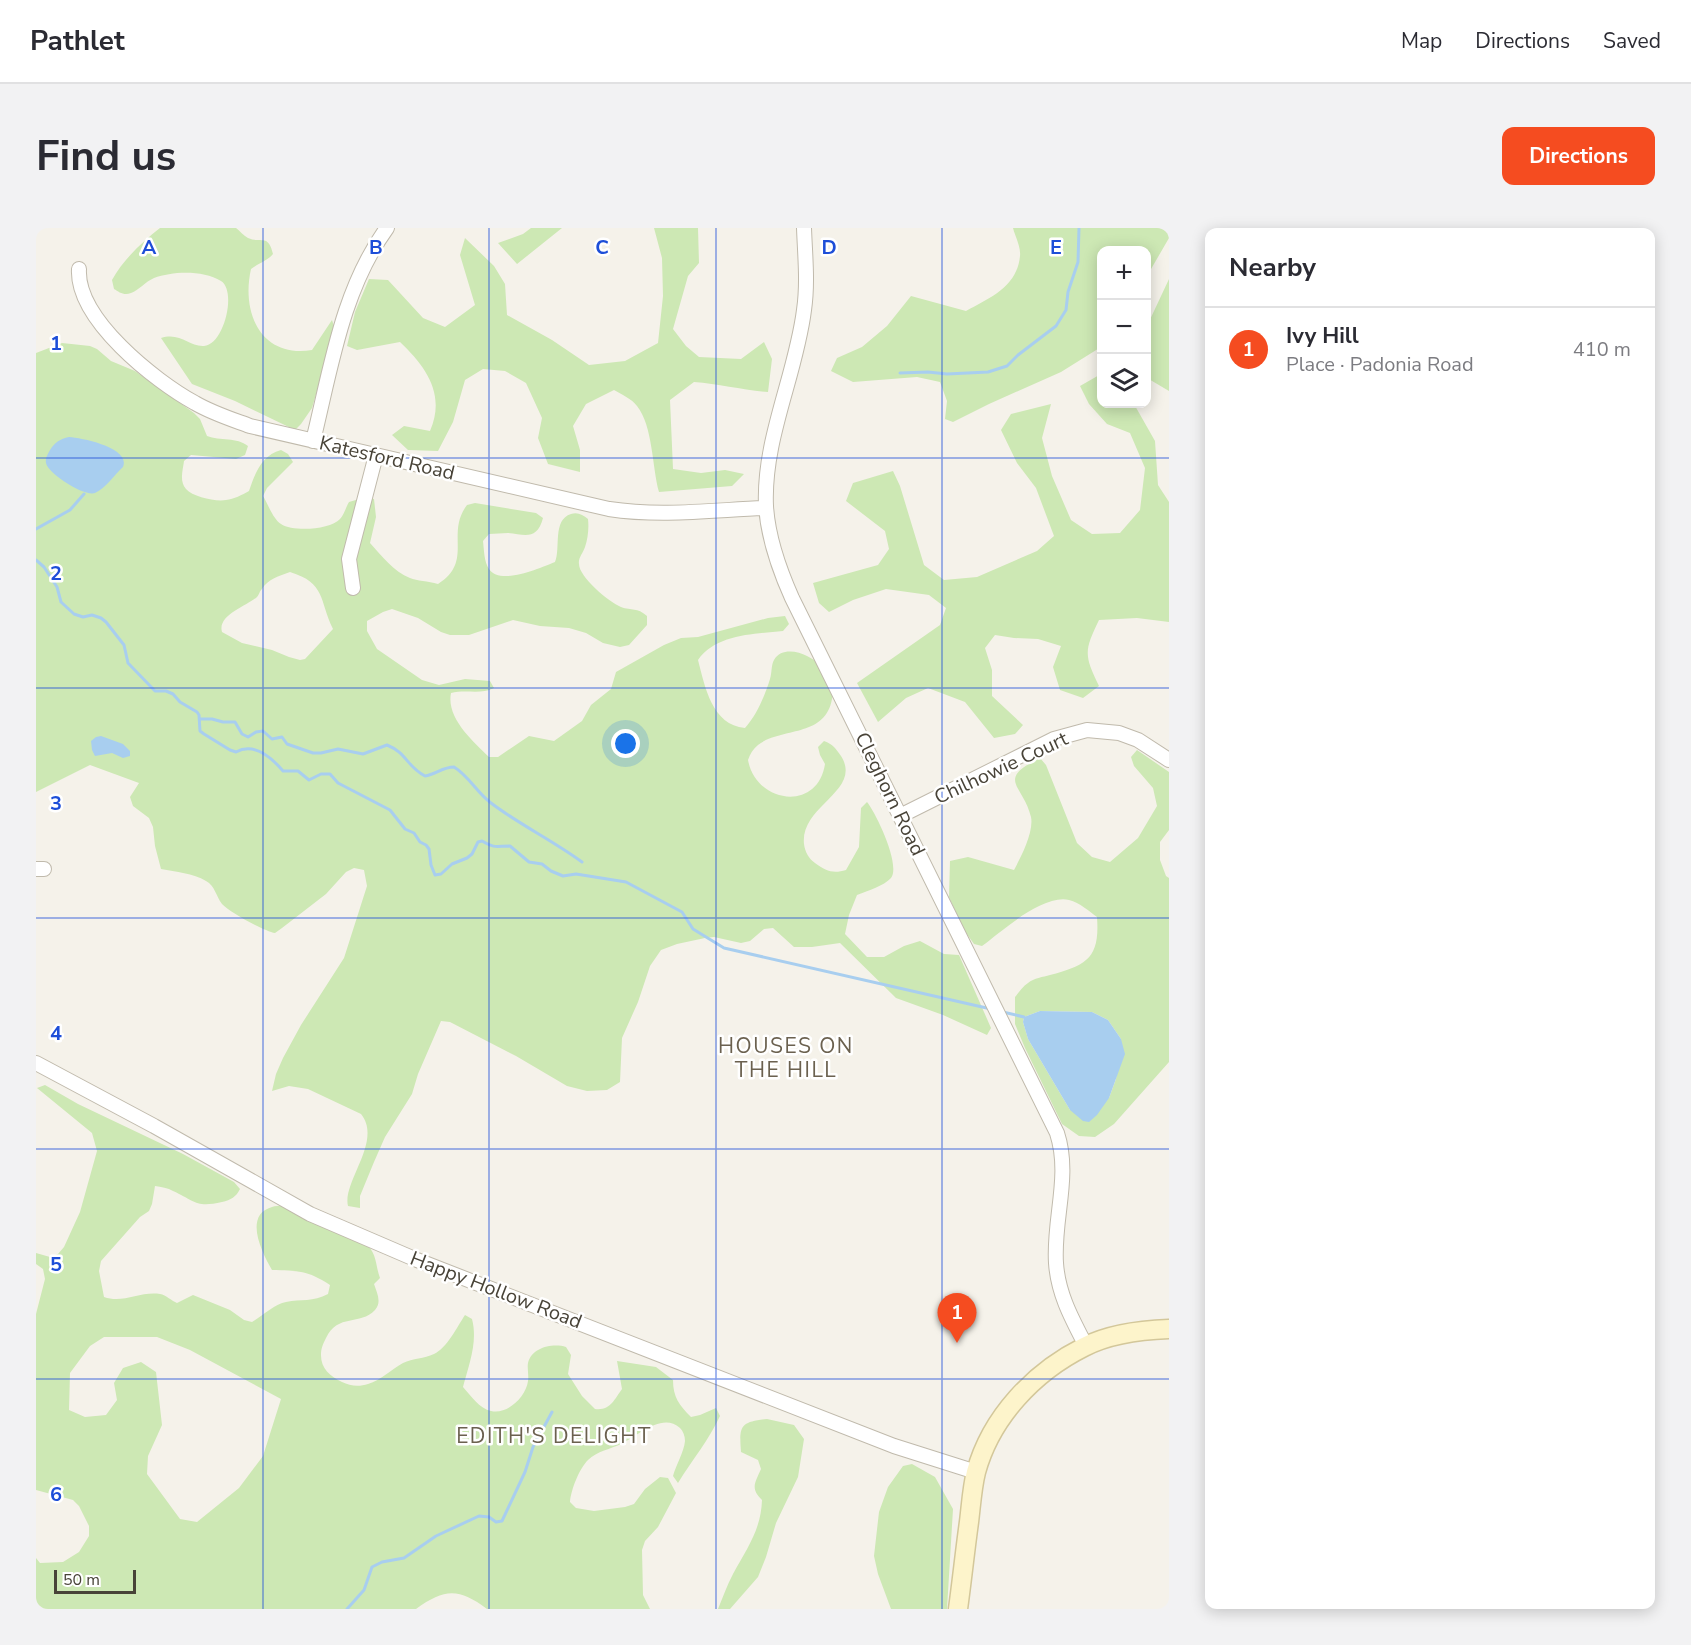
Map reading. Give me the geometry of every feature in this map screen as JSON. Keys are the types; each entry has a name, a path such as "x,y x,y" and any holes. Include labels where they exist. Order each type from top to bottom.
{"main road":[{"path":"958,1609 976,1472 994,1431 1010,1406 1043,1373 1086,1346 1123,1334 1169,1329"}],"street":[{"path":"313,441 346,309 370,254 387,228"},
{"name":"Cleghorn Road","path":"804,228 807,281 804,310 796,355 768,472 766,508 773,549 782,575 1057,1133 1062,1146 1063,1178 1056,1261 1058,1280 1068,1311 1086,1346"},
{"name":"Katesford Road","path":"79,269 78,278 83,295 117,343 168,386 194,403 250,426 609,509 637,513 766,508"},
{"path":"353,588 349,559 376,455"},
{"name":"Chilhowie Court","path":"900,816 1054,739 1087,730 1119,733 1138,740 1169,760"},
{"name":"Happy Hollow Road","path":"36,1064 154,1126 257,1186 344,1229 417,1260 894,1446 976,1472"}],"green space":[{"path":"160,228 236,228 248,238 269,243 273,254 251,269 249,301 252,316 259,329 280,347 294,351 312,350 332,320 335,329 312,408 295,430 235,401 192,384 161,338 179,338 199,346 211,343 222,328 228,306 226,287 221,281 197,273 179,273 154,278 128,294 114,289 112,280 127,258"},
{"path":"531,228 562,228 517,264 498,243 523,234"},
{"path":"654,228 698,228 699,263 688,276 673,329 686,346 699,357 741,359 764,342 772,359 768,392 694,382 670,400 673,469 701,473 725,470 744,474 732,486 659,492 649,435 642,414 632,401 614,390 586,404 573,426 580,450 580,472 548,464 538,438 542,418 526,383 505,371 483,369 465,380 453,422 438,451 408,450 392,435 404,426 430,431 436,405 431,382 425,371 400,342 357,350 347,346 355,312 369,279 388,280 423,318 445,327 475,305 460,255 465,238 494,266 505,284 507,315 552,340 589,365 625,361 658,343 663,296 662,258"},
{"path":"1013,228 1169,228 1169,238 1151,269 1151,246 1097,246 1097,350 1061,372 953,422 945,419 947,401 940,382 917,377 853,382 831,371 837,358 862,347 887,326 911,296 966,311 1001,290 1014,276 1018,267 1019,245"},
{"path":"1169,279 1169,391 1151,380 1151,317"},
{"path":"62,343 97,349 111,361 135,371 194,413 200,419 207,436 239,441 248,446 245,455 236,459 191,455 184,461 182,475 183,483 189,492 217,500 232,499 244,494 249,491 264,460 274,452 281,450 288,454 293,462 267,488 263,496 273,515 281,524 302,529 328,526 340,519 349,502 366,497 374,499 376,517 370,543 393,567 413,579 438,584 449,575 455,566 458,526 467,505 475,503 536,513 543,518 538,530 534,533 489,534 483,541 487,566 494,574 502,576 520,574 555,562 561,522 565,517 574,513 588,519 587,540 579,562 584,576 602,595 616,604 640,611 647,616 647,625 629,645 620,647 603,643 586,633 569,628 540,626 513,620 469,635 450,635 441,632 418,618 392,609 367,621 367,631 377,649 422,680 439,685 465,679 490,681 494,688 489,690 451,693 453,711 457,720 489,757 498,757 529,736 554,741 582,721 591,705 611,689 616,672 664,645 681,638 698,637 768,618 785,616 789,624 783,631 736,637 725,640 706,651 698,660 707,693 717,712 725,720 745,728 763,698 773,662 777,656 785,652 799,653 827,669 834,686 828,711 812,726 767,739 758,745 748,760 753,775 762,786 774,793 787,797 800,795 811,790 820,779 825,764 818,747 824,741 836,749 846,768 844,779 811,819 805,830 806,852 813,861 826,870 837,872 846,870 859,847 861,808 867,802 886,839 893,862 891,878 857,895 845,934 867,957 884,957 904,946 920,941 944,954 959,955 991,1028 987,1035 943,1015 896,998 840,943 794,947 773,928 764,929 750,941 741,943 714,937 677,944 661,950 650,966 638,1002 622,1038 620,1082 607,1090 587,1091 567,1086 516,1056 450,1022 441,1021 418,1074 412,1094 385,1137 374,1162 360,1196 360,1208 348,1206 348,1196 365,1149 367,1136 367,1125 361,1114 308,1089 289,1086 272,1091 283,1058 301,1025 344,958 367,886 364,870 354,868 346,872 326,894 275,933 270,932 222,904 211,886 201,878 161,869 153,827 149,818 133,806 130,797 139,783 90,765 36,792 36,353","holes":["290,572 302,576 316,587 333,629 305,659 300,660 242,643 222,632 222,626 228,616 257,597 271,580"]},
{"path":"1097,376 1097,408 1136,408 1155,441 1158,485 1169,502 1169,622 1137,618 1099,620 1088,646 1088,660 1099,686 1083,698 1060,690 1053,667 1061,646 1038,639 995,635 985,648 992,670 992,696 1023,725 1015,734 994,738 965,702 928,688 906,698 878,722 857,683 940,625 946,608 929,595 886,589 853,600 829,612 819,603 813,583 878,565 889,549 885,531 846,501 853,483 893,471 900,486 924,565 944,580 977,577 1037,551 1054,536 1036,488 1017,463 1001,430 1011,414 1051,404 1042,438 1052,476 1071,520 1092,534 1120,533 1140,510 1145,468 1130,433 1107,424 1089,404 1080,386"},
{"path":"1137,750 1169,772 1169,830 1160,842 1160,860 1169,878 1169,1062 1114,1124 1095,1137 1079,1136 1062,1124 1025,1048 1015,1024 1015,997 1030,981 1063,971 1088,958 1096,942 1097,917 1077,903 1059,900 1035,908 1023,915 982,946 974,944 964,930 949,897 950,861 968,857 1014,870 1031,830 1031,817 1015,778 1026,765 1040,758 1046,765 1077,843 1092,857 1110,862 1138,838 1157,806 1153,788 1134,766 1131,757","holes":["1040,1011 1092,1012 1108,1020 1121,1039 1116,1079 1109,1098 1070,1110 1028,1039 1023,1022 1024,1017"]},
{"path":"45,1085 78,1104 183,1154 234,1182 240,1189 231,1199 201,1204 169,1189 155,1186 149,1211 140,1217 101,1261 99,1271 104,1297 118,1299 160,1294 177,1303 193,1295 252,1322 282,1303 323,1297 328,1294 330,1285 309,1274 272,1270 260,1245 257,1226 258,1218 263,1211 272,1207 293,1206 362,1242 369,1247 375,1258 380,1278 374,1284 378,1297 377,1307 363,1318 337,1325 331,1330 322,1348 321,1360 324,1368 330,1375 342,1382 355,1386 368,1384 403,1363 434,1354 447,1342 465,1315 472,1319 474,1336 463,1387 487,1410 497,1412 515,1404 526,1387 530,1358 538,1350 555,1346 566,1347 571,1355 568,1374 582,1396 595,1409 608,1406 622,1389 617,1361 656,1367 673,1380 678,1400 691,1417 716,1408 720,1416 716,1425 678,1483 673,1476 683,1450 685,1437 680,1428 666,1423 650,1427 592,1457 582,1469 574,1486 570,1502 576,1508 594,1511 634,1504 645,1489 660,1477 668,1478 676,1493 658,1527 645,1541 642,1550 643,1595 650,1609 487,1609 468,1597 452,1593 435,1597 416,1609 36,1609 36,1558 40,1563 63,1562 79,1552 89,1536 89,1526 79,1506 73,1500 36,1490 36,1314 45,1279 43,1269 36,1264 36,1253 50,1257 58,1254 64,1247 80,1212 97,1151 92,1133 37,1088","holes":["104,1337 157,1337 190,1350 281,1399 263,1456 239,1488 197,1522 180,1519 147,1474 148,1456 162,1425 156,1372 141,1362 123,1368 114,1383 117,1400 106,1415 85,1417 69,1410 70,1373 90,1346"]},
{"path":"767,1419 794,1425 804,1439 798,1477 776,1523 758,1577 730,1609 718,1609 752,1538 761,1511 762,1500 756,1492 755,1485 761,1469 758,1460 741,1452 741,1431 746,1424"},
{"path":"912,1464 935,1477 953,1509 947,1609 891,1609 878,1574 874,1556 879,1512 888,1487 903,1466"}],"water":[{"path":"69,437 104,445 120,454 124,460 123,467 99,491 83,492 48,468 46,459 50,450 60,440"},
{"path":"101,736 123,744 130,751 130,756 123,758 112,753 95,756 91,741"},
{"path":"1040,1011 1092,1012 1108,1020 1121,1039 1125,1054 1109,1098 1089,1122 1083,1121 1070,1110 1028,1039 1023,1022 1024,1017"}],"waterway":[{"path":"900,373 988,372 1007,366 1056,326 1066,310 1068,292 1078,262 1079,228"},
{"path":"36,529 70,510 84,494"},
{"path":"36,560 44,567 57,587 61,602 74,614 83,617 92,615 106,622 124,645 128,663 155,691 166,691 173,694 180,702 197,712 200,731 230,750 236,752 243,749 256,750 274,761 283,771 298,771 309,780 321,774 330,774 338,783 390,810 405,829 414,833 429,849 435,875 441,874 452,864 467,858 472,854 478,842 510,846 529,862 542,864 563,876 576,874 626,882 682,912 693,929 724,948 991,1009"},
{"path":"200,719 235,722 242,734 248,737 263,731 272,739 282,737 287,744 313,753 338,749 363,754 387,745 399,752 425,776 454,767 491,803 582,862"},
{"path":"1003,1012 1024,1017"},
{"path":"347,1609 364,1590 372,1567 382,1562 404,1558 436,1536 479,1516 489,1517 496,1522 502,1521 525,1472 533,1447 552,1412"}],"place":[{"name":"Ivy Hill","path":"957,1343"}],"district":[{"name":"HOUSES ON THE HILL","path":"786,1058"},
{"name":"EDITH'S DELIGHT","path":"554,1436"}]}
